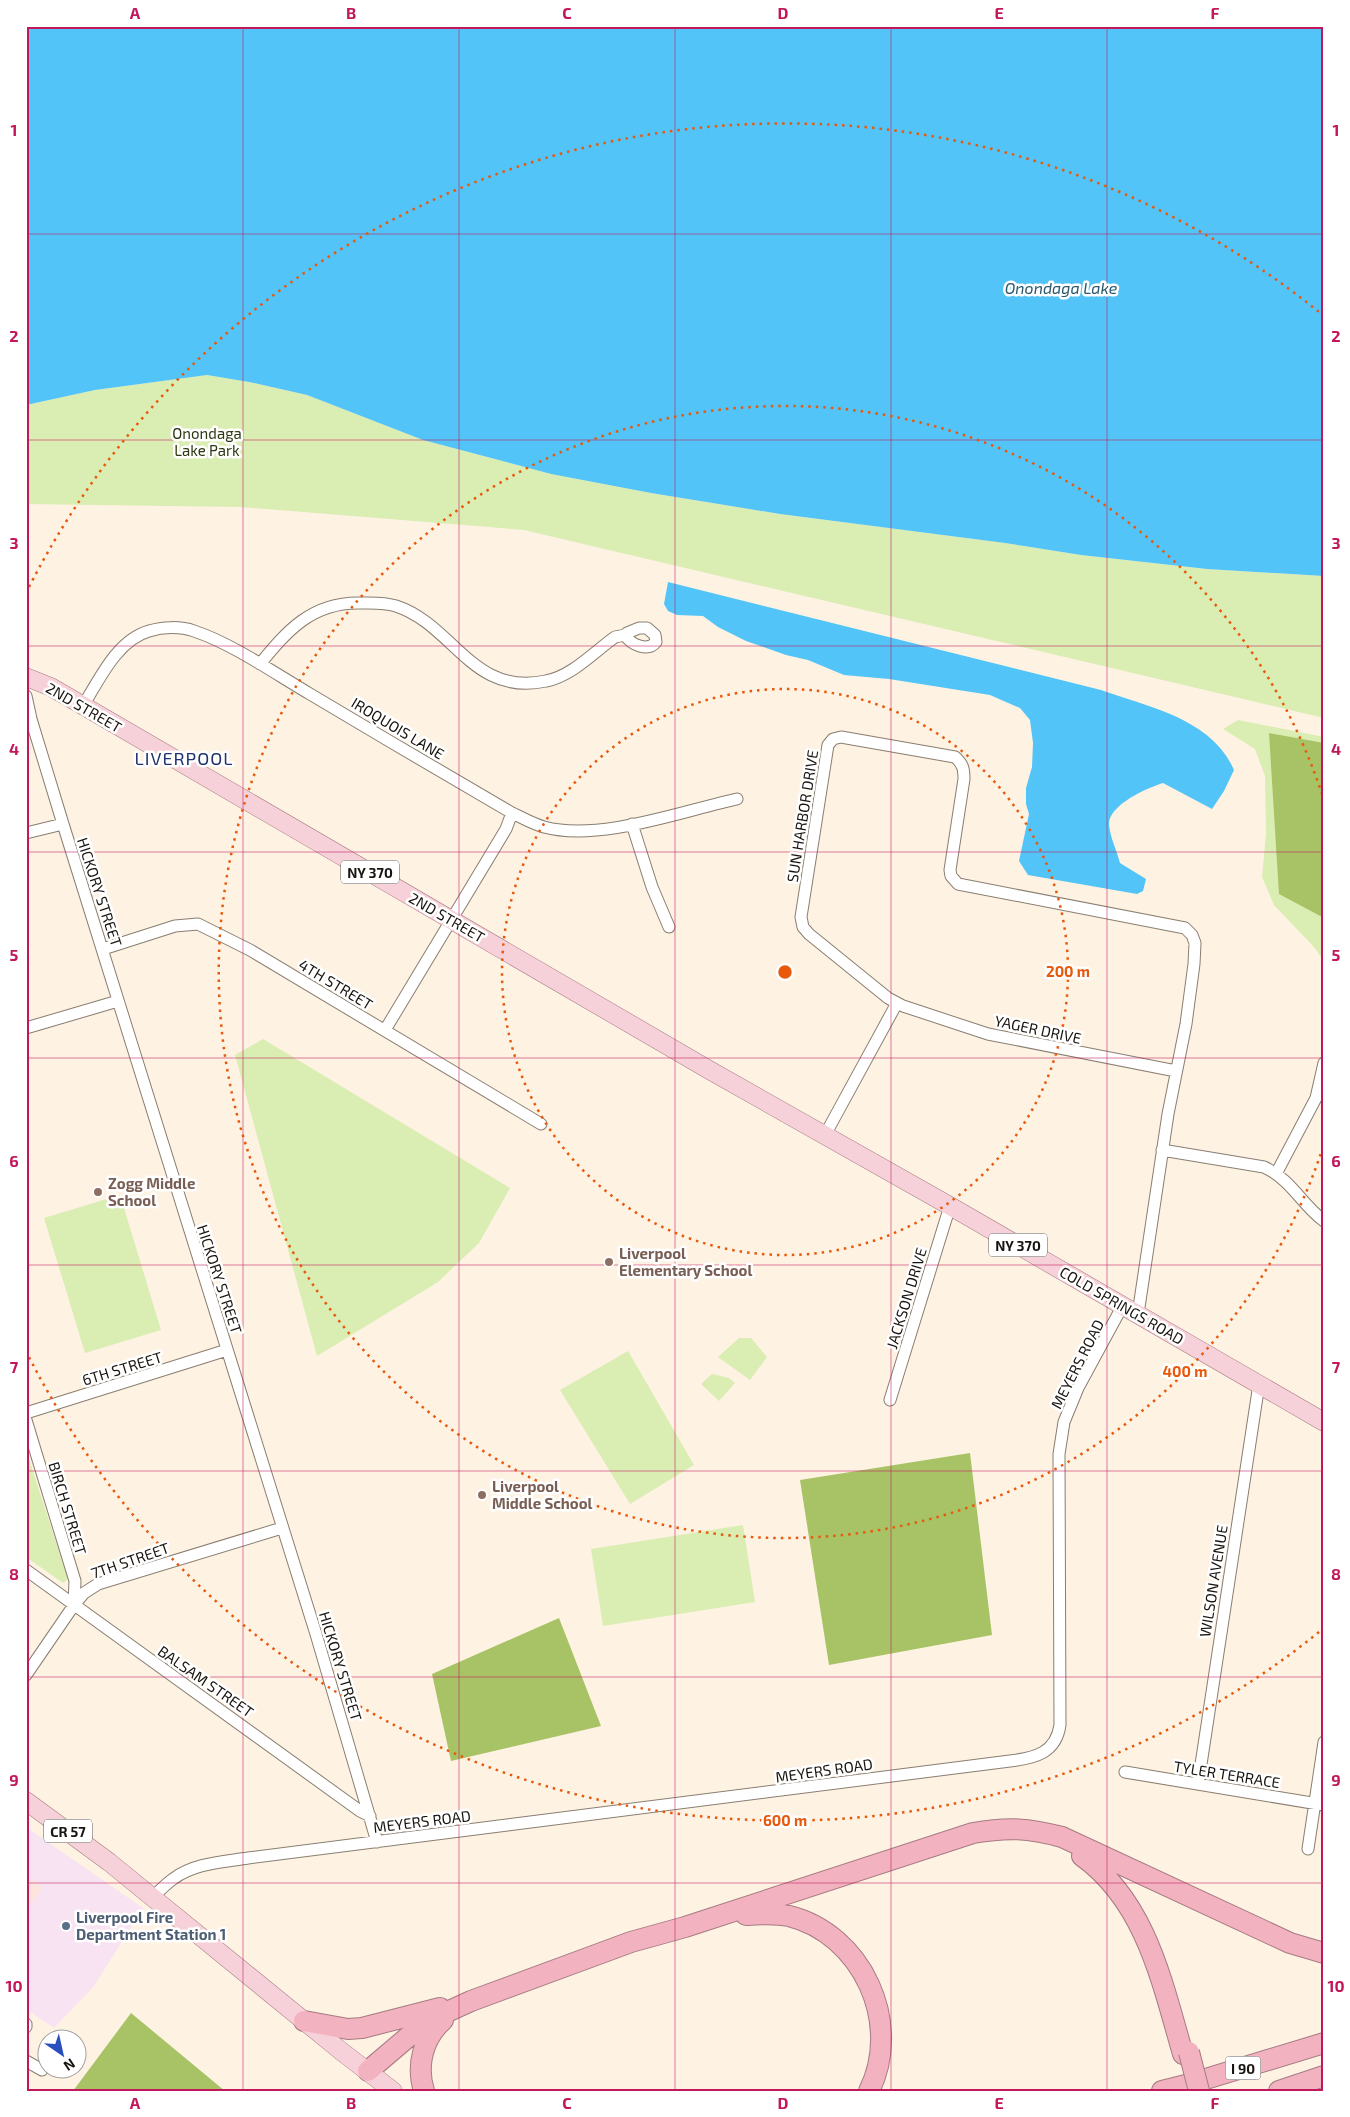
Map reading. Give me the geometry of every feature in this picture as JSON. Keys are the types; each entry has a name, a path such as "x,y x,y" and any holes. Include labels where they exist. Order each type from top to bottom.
{"highway":[{"path":"368,2071 408,2037 436,2017 471,2001 631,1942 685,1927 973,1833 1000,1828 1033,1829 1062,1837 1290,1943 1324,1953"},
{"path":"574,1962 627,1952 963,1844 990,1837 1012,1835 1033,1837 1052,1841 1076,1852 1098,1867 1112,1881 1127,1902 1147,1939 1159,1970 1199,2091"},
{"path":"1087,1850 1110,1868 1132,1895 1152,1934 1167,1974 1186,2053 1192,2091"},
{"path":"746,1915 768,1914 789,1916 813,1925 850,1952 862,1970 872,1991 879,2013 881,2036 879,2060 869,2091"},
{"path":"304,2021 348,2029 362,2028 471,2001"},
{"path":"424,2091 420,2078 421,2060 427,2040 444,2018 471,2001"},
{"name":"I 90","path":"1162,2091 1324,2043"},
{"name":"I 90","path":"1279,2091 1324,2076"}],"main road":[{"name":"2ND STREET","path":"26,677 51,687 711,1071"},
{"name":"COLD SPRINGS ROAD","path":"711,1071 1131,1309 1324,1422"},
{"name":"CR 57","path":"26,1801 109,1862 393,2091"}],"street":[{"path":"260,664 285,634 310,614 347,604 397,606 419,618 488,675 503,681 524,684 546,681 565,675 615,637 625,635"},
{"name":"IROQUOIS LANE","path":"83,706 108,666 126,643 150,630 170,628 191,630 209,637 260,664 532,823 558,830 592,830 632,824 737,799"},
{"name":"HICKORY STREET","path":"26,696 31,719 63,824 378,1842"},
{"name":"SUN HARBOR DRIVE","path":"897,1003 809,934 803,927 801,917 828,745 833,739 841,737 955,757 961,762 964,769 964,779 950,870 951,876 958,884 1117,914"},
{"path":"385,1030 506,828 512,813"},
{"path":"26,833 63,824"},
{"path":"632,824 652,887 668,927"},
{"name":"MEYERS ROAD","path":"153,1898 173,1879 188,1870 202,1866 1010,1762 1031,1758 1044,1752 1055,1742 1060,1725 1059,1454 1064,1422 1078,1388 1131,1309 1186,1024 1194,964 1195,943 1192,935 1185,928 1117,914"},
{"name":"4TH STREET","path":"103,949 175,926 198,924 250,950 541,1124"},
{"path":"26,1028 118,1001"},
{"path":"825,1135 897,1003"},
{"name":"YAGER DRIVE","path":"897,1003 988,1034 1176,1071"},
{"path":"1277,1172 1316,1098 1324,1063"},
{"path":"1162,1150 1264,1167 1277,1172 1324,1221"},
{"name":"JACKSON DRIVE","path":"890,1400 950,1206"},
{"name":"6TH STREET","path":"26,1414 227,1350"},
{"name":"WILSON AVENUE","path":"1198,1784 1259,1384"},
{"name":"BIRCH STREET","path":"26,1420 75,1581 74,1605"},
{"name":"7TH STREET","path":"26,1675 74,1605 84,1593 98,1584 282,1528"},
{"name":"BALSAM STREET","path":"26,1570 360,1811 370,1816"},
{"path":"1308,1849 1319,1804 1324,1742"},
{"name":"TYLER TERRACE","path":"1125,1772 1319,1804"},
{"path":"26,2061 38,2068"}],"shaded area":[{"path":"26,1827 143,1908 94,1986 54,2028 26,2009"},
{"path":"26,1876 43,1888 26,1910"}],"green space":[{"name":"Onondaga Lake Park","path":"207,375 307,395 423,440 551,474 651,493 780,514 1005,543 1081,555 1207,569 1324,576 1324,718 524,530 241,507 26,504 26,405 95,390"},
{"path":"1238,720 1324,737 1324,961 1314,947 1274,905 1262,877 1266,834 1265,776 1255,749 1223,729"},
{"path":"1269,733 1324,743 1324,918 1279,894"},
{"path":"263,1039 510,1188 479,1243 438,1282 317,1356 235,1055"},
{"path":"120,1195 161,1330 85,1353 44,1218"},
{"path":"739,1338 751,1338 767,1357 750,1380 718,1357"},
{"path":"628,1351 694,1465 630,1504 560,1390"},
{"path":"712,1374 729,1378 735,1383 719,1401 701,1384"},
{"path":"26,1450 68,1579 63,1583 26,1557"},
{"path":"970,1453 992,1635 829,1665 800,1480"},
{"path":"743,1525 755,1602 603,1626 591,1549"},
{"path":"559,1618 601,1726 451,1761 432,1674"},
{"path":"131,2013 225,2091 73,2091 81,2080 88,2080 88,2071"}],"water":[{"name":"Onondaga Lake","path":"26,26 1324,26 1324,576 1207,569 1081,555 1005,543 780,514 651,493 551,474 423,440 307,395 207,375 95,390 26,405"},
{"path":"668,582 1101,690 1139,702 1177,717 1211,738 1224,753 1234,770 1224,791 1212,809 1163,783 1130,798 1115,811 1110,818 1109,825 1120,863 1146,879 1143,891 1137,894 1028,875 1019,861 1029,814 1026,804 1026,788 1032,767 1033,743 1030,720 1020,708 990,695 889,679 844,675 808,660 786,655 746,641 718,627 703,616 677,615 668,611 664,604"}],"place":[{"name":"Zogg Middle School","path":"98,1192"},
{"name":"Liverpool Elementary School","path":"609,1262"},
{"name":"Liverpool Middle School","path":"482,1495"},
{"name":"Liverpool Fire Department Station 1","path":"66,1926"}],"district":[{"name":"LIVERPOOL","path":"184,758"}]}
